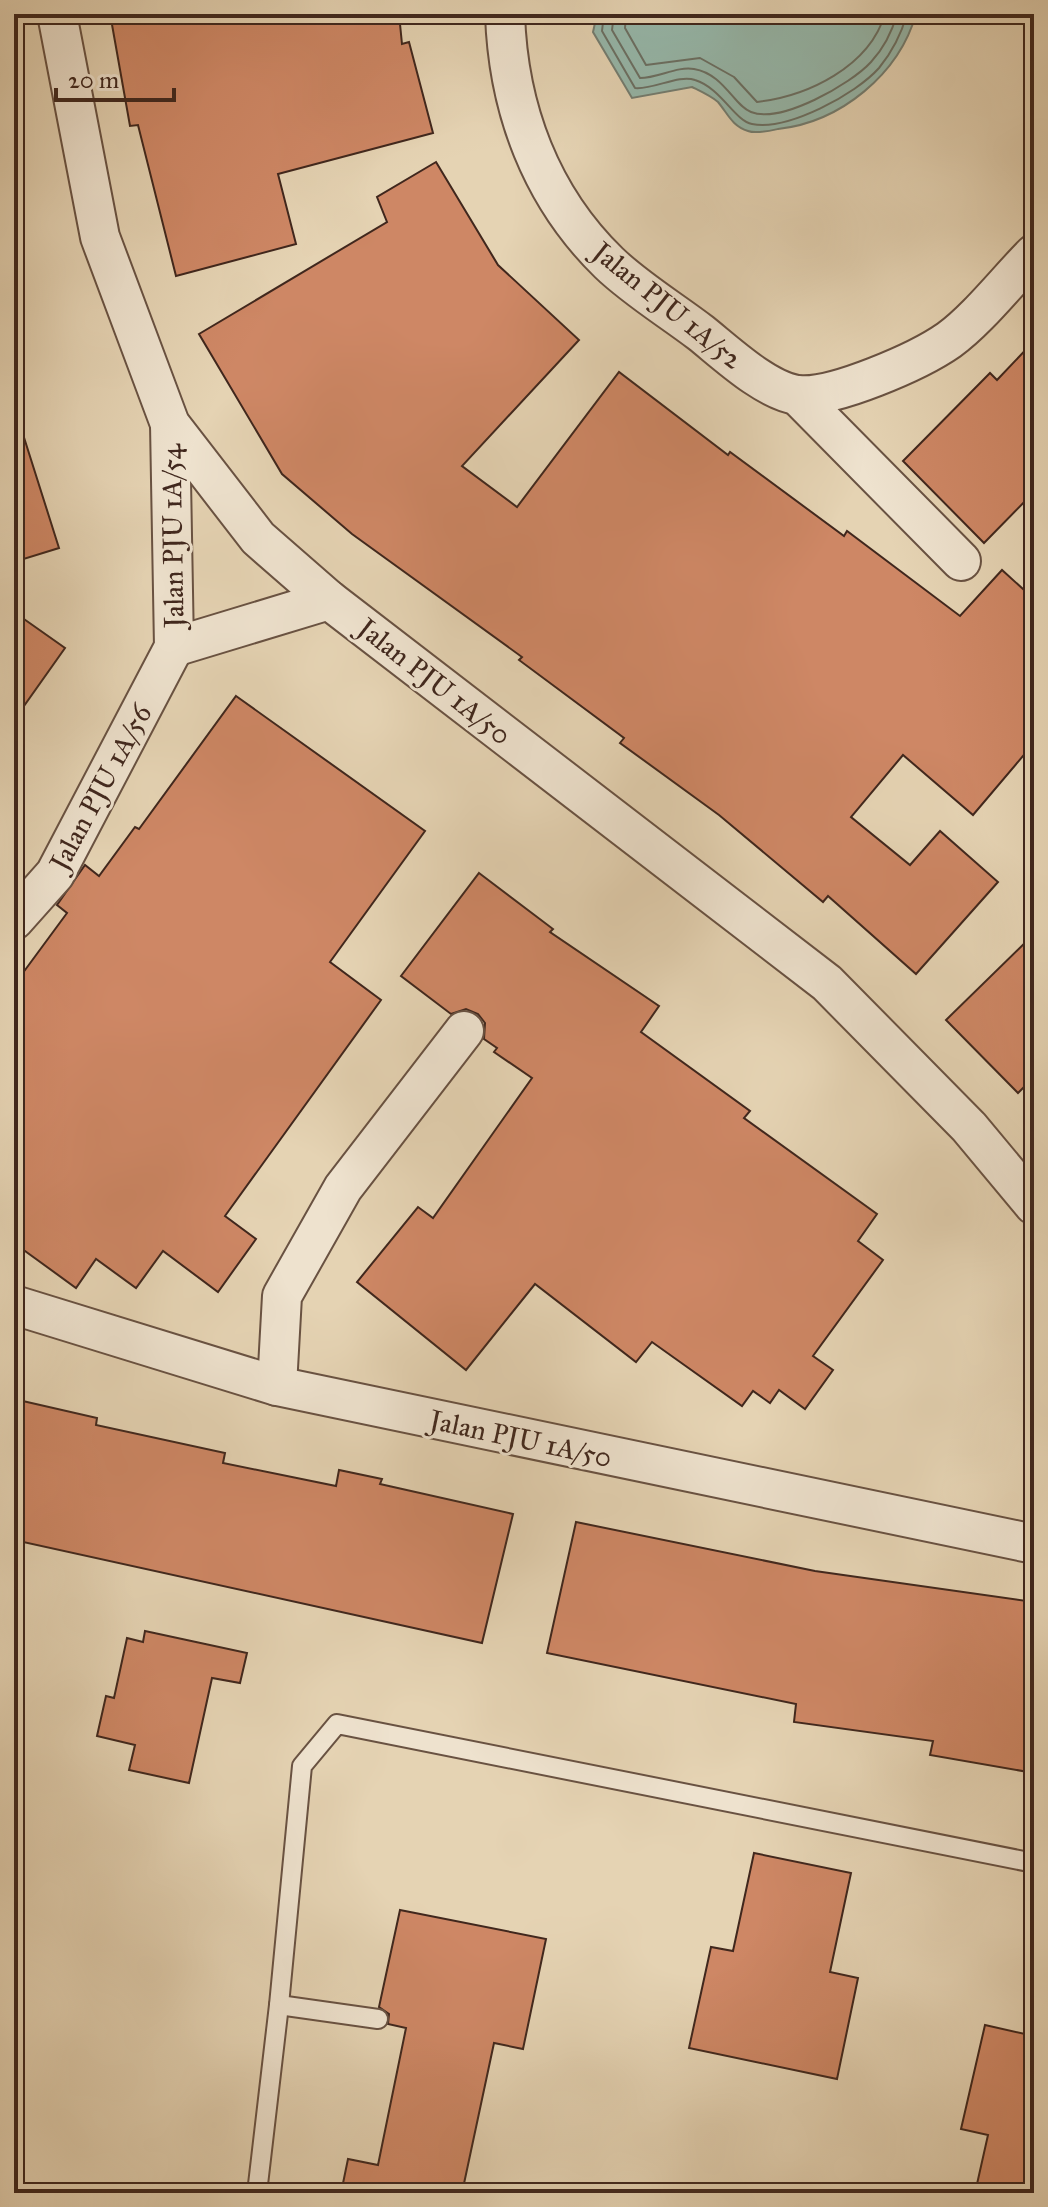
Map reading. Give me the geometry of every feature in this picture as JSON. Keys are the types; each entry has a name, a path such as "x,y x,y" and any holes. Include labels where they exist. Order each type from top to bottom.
{"street":[{"name":"Jalan PJU 1A/50","path":"57,14 100,237 170,424 258,538 329,600 827,983 969,1127 1034,1205"},
{"name":"Jalan PJU 1A/52","path":"505,14 513,93 543,178 571,223 612,266 757,377 797,395 961,561"},
{"path":"797,395 841,388 891,371 950,339 1034,254"},
{"name":"Jalan PJU 1A/54","path":"170,424 174,647"},
{"path":"174,647 329,600"},
{"name":"Jalan PJU 1A/56","path":"14,920 55,874 174,647"},
{"path":"277,1386 282,1296 343,1188 464,1031"},
{"name":"Jalan PJU 1A/50","path":"14,1305 277,1386 1034,1544"},
{"path":"995,1538 1034,1522"}],"lane":[{"path":"257,2193 302,1766 337,1724 1034,1863"},
{"path":"279,2005 378,2019"}],"water":[{"path":"597,14 916,14 896,56 881,75 845,105 801,125 755,132 738,126 718,102 692,87 632,98 593,32"}],"building":[{"path":"138,14 399,14 402,44 409,42 433,133 278,174 296,244 176,276 138,125 130,126 111,19"},
{"path":"436,162 498,265 579,340 462,466 517,507 619,372 728,455 730,452 844,536 847,531 960,616 1002,570 1034,599 1034,743 973,815 903,755 851,817 910,865 940,831 998,882 916,974 828,896 823,902 719,815 620,743 624,738 519,660 522,657 352,534 282,474 199,334 387,222 377,197"},
{"path":"1034,341 1034,492 984,543 903,461 990,373 997,380"},
{"path":"21,428 59,548 14,562 14,429"},
{"path":"14,612 65,648 14,720"},
{"path":"236,696 425,831 330,962 381,1000 225,1216 256,1239 218,1292 163,1251 136,1288 96,1259 76,1288 14,1243 14,985 67,913 57,905 85,865 99,876 135,827 139,829"},
{"path":"479,873 553,929 550,932 659,1006 641,1032 750,1111 744,1118 877,1214 858,1241 883,1260 813,1356 833,1370 805,1409 779,1390 770,1403 753,1391 742,1406 652,1342 636,1362 535,1284 466,1370 357,1282 418,1207 433,1218 532,1078 494,1052 497,1048 484,1039 485,1023 478,1014 466,1009 451,1014 401,976"},
{"path":"1034,934 1034,1077 1018,1093 946,1020"},
{"path":"14,1399 97,1418 96,1425 225,1453 223,1463 336,1486 339,1470 382,1479 380,1484 513,1514 482,1643 14,1540"},
{"path":"576,1522 815,1571 1034,1602 1034,1773 930,1755 933,1741 794,1722 796,1704 547,1653"},
{"path":"145,1631 247,1653 240,1683 212,1678 189,1783 129,1770 135,1745 97,1736 106,1696 114,1698 127,1638 143,1642"},
{"path":"754,1853 851,1873 830,1972 858,1978 837,2079 689,2048 711,1947 733,1951"},
{"path":"400,1910 546,1939 523,2049 494,2043 462,2193 341,2193 348,2159 378,2165 406,2028 388,2024 389,2014 379,2007"},
{"path":"985,2025 1034,2036 1034,2193 975,2193 988,2135 961,2129"}]}
